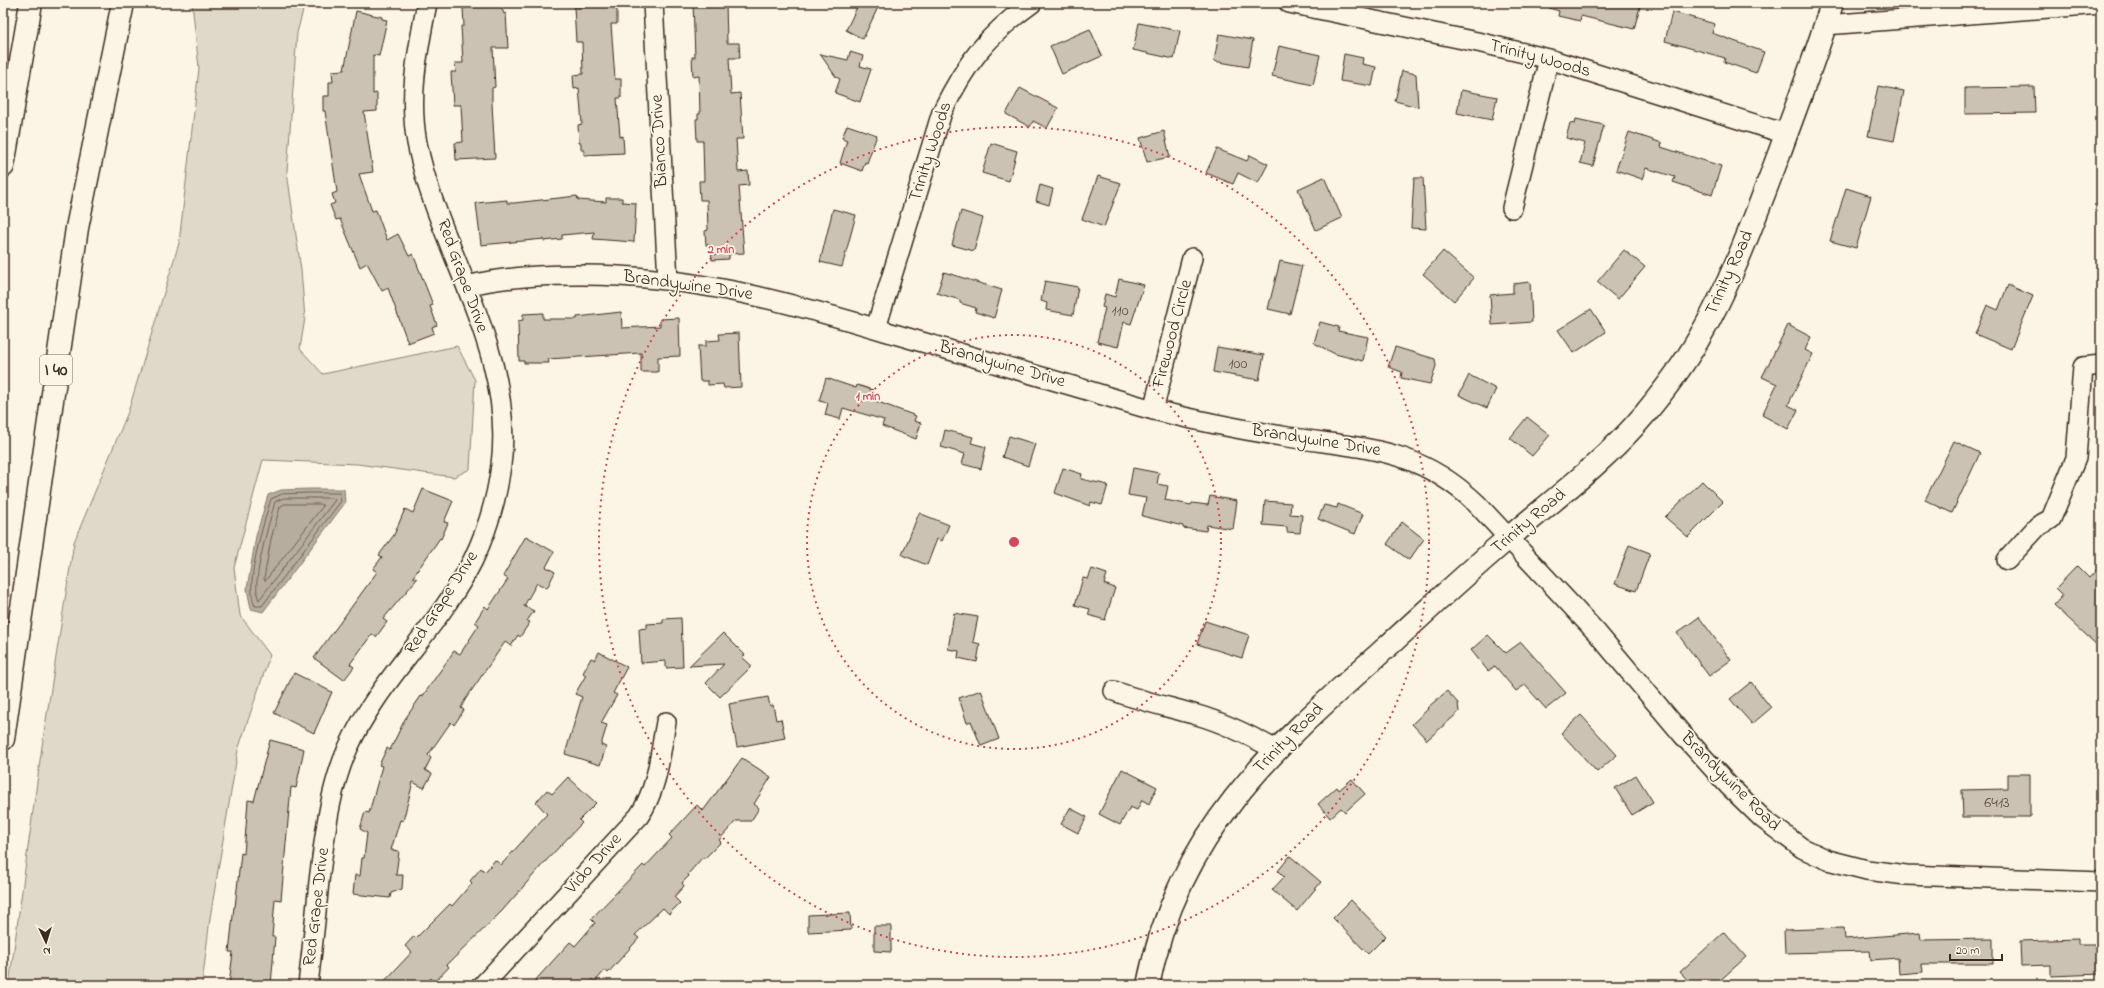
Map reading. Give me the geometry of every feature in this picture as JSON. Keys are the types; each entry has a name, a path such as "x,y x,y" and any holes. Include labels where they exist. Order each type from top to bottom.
{"main road":[{"path":"3,166 31,3"},
{"name":"I 40","path":"3,739 76,228 123,3"},
{"name":"Trinity Road","path":"1148,985 1153,959 1179,884 1220,816 1276,750 1348,682 1509,538 1573,484 1629,431 1645,414 1698,342 1727,286 1752,225 1832,3"}],"street":[{"name":"Red Grape Drive","path":"308,985 329,809 340,767 367,712 458,585 472,562 482,541 498,486 501,462 501,405 490,355 467,286 421,162 414,122 412,104 414,78 427,3"},
{"name":"Bianco Drive","path":"653,3 668,280"},
{"name":"Trinity Woods","path":"876,328 945,105 964,71 987,40 1013,16 1032,3"},
{"name":"Trinity Woods","path":"1289,3 1482,43 1549,59 1786,134"},
{"path":"1825,25 2101,4"},
{"path":"1512,208 1549,59"},
{"name":"Firewood Circle","path":"1153,410 1192,258"},
{"name":"Brandywine Drive","path":"467,286 482,282 546,275 595,275 668,280 796,304 1153,410 1285,436 1380,450 1399,456 1439,473 1457,485 1509,538"},
{"path":"2007,560 2038,526 2050,519 2076,458 2083,367 2101,366"},
{"name":"Brandywine Road","path":"1509,538 1597,633 1682,734 1729,786 1763,818 1802,848 1828,860 1861,868 1906,875 2101,882"},
{"path":"1114,691 1135,699 1198,715 1240,731 1276,750"},
{"name":"Vido Drive","path":"483,985 639,816 654,788 666,722"}],"shaded area":[{"path":"192,3 305,3 297,33 287,172 301,270 305,318 300,349 323,374 457,346 475,380 470,469 454,477 357,464 263,460 234,568 240,615 270,655 238,750 210,918 202,985 9,985 42,746 74,542 128,412 179,243 199,68"}],"water":[{"path":"344,489 345,503 263,612 251,609 247,589 256,536 268,495 281,490"}],"building":[{"path":"693,3 726,3 727,43 739,43 740,58 729,58 731,94 740,93 743,139 736,139 738,172 748,171 749,185 739,186 744,253 729,254 729,259 712,260 711,245 706,245 705,231 708,230 707,200 700,200 699,181 704,181 703,141 697,141 696,119 698,119 698,114 700,114 699,76 693,77 692,57 695,57"},
{"path":"859,3 880,3 863,39 846,30"},
{"path":"1549,3 1641,3 1634,29 1581,16 1580,21 1558,16 1559,11 1549,8"},
{"path":"617,5 617,24 611,24 615,79 621,79 621,98 617,98 620,137 623,136 624,153 584,155 584,150 581,150 581,143 579,143 578,125 582,124 579,88 574,89 573,75 583,74 582,42 576,42 574,7"},
{"path":"501,6 504,14 506,13 508,48 493,48 495,87 492,88 492,103 495,158 456,160 455,143 463,142 461,105 453,105 451,72 456,72 455,63 463,63 461,26 464,26 463,8"},
{"path":"356,11 382,17 382,19 387,20 379,56 373,55 373,94 377,93 377,111 364,112 373,172 359,174 372,211 376,210 387,240 398,234 409,256 413,254 433,305 430,306 437,325 432,327 434,333 408,343 388,288 382,291 367,263 360,267 340,219 336,220 330,205 335,203 332,194 337,192 325,111 323,111 323,96 329,96 329,82 333,82 332,71 344,70"},
{"path":"1672,12 1715,24 1712,33 1764,52 1756,73 1724,62 1725,58 1665,41"},
{"path":"1139,23 1180,31 1174,59 1133,50"},
{"path":"1090,29 1102,56 1062,74 1050,46"},
{"path":"1219,34 1253,40 1248,67 1214,61"},
{"path":"1279,46 1320,55 1313,85 1272,76"},
{"path":"850,52 863,56 860,66 871,69 860,102 835,93 840,79 836,77 820,54 848,60"},
{"path":"1344,54 1363,58 1362,64 1376,67 1372,86 1340,81"},
{"path":"1402,71 1416,74 1418,107 1395,101"},
{"path":"1878,86 1904,91 1894,141 1868,136"},
{"path":"2034,87 2035,113 1965,114 1965,88"},
{"path":"1020,88 1058,108 1047,128 1033,121 1030,127 1006,114"},
{"path":"1461,90 1497,97 1492,120 1457,113"},
{"path":"1576,119 1604,125 1593,166 1580,163 1585,143 1566,138 1570,123 1575,124"},
{"path":"847,125 877,135 867,163 865,162 862,171 840,163 847,140 842,138"},
{"path":"1164,131 1170,157 1147,162 1140,138"},
{"path":"1629,132 1662,143 1661,147 1721,166 1712,195 1673,182 1675,177 1646,168 1642,179 1616,170"},
{"path":"991,143 1017,151 1009,181 982,173"},
{"path":"1217,149 1247,161 1250,155 1268,164 1258,183 1238,173 1233,184 1206,173"},
{"path":"1098,176 1121,183 1104,227 1082,219"},
{"path":"1324,177 1342,218 1316,230 1298,189"},
{"path":"1414,178 1423,178 1426,229 1411,228"},
{"path":"1040,185 1053,189 1049,205 1036,201"},
{"path":"1846,188 1871,196 1856,248 1830,241"},
{"path":"577,196 578,200 606,202 606,198 622,198 622,202 636,203 634,242 593,239 594,232 562,235 562,239 544,241 544,239 481,245 476,203 507,200 507,203 514,203"},
{"path":"833,209 856,215 842,267 820,262"},
{"path":"961,211 983,218 974,251 952,245"},
{"path":"1624,250 1645,267 1618,299 1597,282"},
{"path":"1443,251 1474,278 1454,301 1423,274"},
{"path":"1280,261 1302,266 1290,314 1268,309"},
{"path":"944,272 1002,290 994,318 975,312 976,308 960,303 960,300 937,293"},
{"path":"1119,279 1144,285 1131,324 1124,322 1118,347 1097,342 1105,308 1102,307 1105,294 1115,297"},
{"path":"1045,281 1078,287 1073,315 1046,310 1047,303 1041,301"},
{"path":"1530,282 1532,322 1492,325 1490,295 1513,293 1513,284"},
{"path":"2008,285 2033,296 2011,349 1975,334 1987,305 1998,310"},
{"path":"1591,309 1606,332 1574,353 1558,330"},
{"path":"621,312 622,328 660,326 660,319 679,318 680,356 658,357 658,372 641,372 641,353 548,359 549,363 524,363 524,361 519,361 518,321 523,320 523,314 543,313 543,319 577,319 577,317"},
{"path":"1320,322 1339,327 1338,331 1368,337 1363,361 1335,354 1314,343"},
{"path":"1788,325 1811,337 1805,350 1813,354 1788,405 1798,410 1788,429 1762,415 1777,384 1762,377"},
{"path":"739,333 741,387 724,388 723,384 708,385 708,381 700,381 698,346 706,346 706,341 720,340 719,334"},
{"path":"1217,347 1264,355 1259,380 1213,372"},
{"path":"1395,347 1435,359 1436,366 1430,384 1401,378 1402,372 1388,367"},
{"path":"1469,375 1496,389 1487,408 1459,395"},
{"path":"826,378 856,388 857,385 873,390 870,399 916,416 914,421 921,423 916,439 882,426 884,420 843,408 840,419 825,415 828,403 819,401"},
{"path":"1527,417 1550,435 1532,456 1510,438"},
{"path":"945,430 973,437 971,443 986,447 981,469 962,464 965,454 941,447"},
{"path":"1009,436 1035,444 1028,466 1002,457"},
{"path":"1954,441 1980,453 1952,513 1925,500"},
{"path":"1063,468 1082,474 1081,479 1108,485 1102,505 1091,502 1090,506 1055,493"},
{"path":"1133,468 1159,473 1157,484 1168,486 1165,500 1191,505 1192,503 1208,505 1210,496 1237,501 1233,529 1207,525 1206,531 1183,528 1183,526 1142,516 1146,498 1128,495"},
{"path":"1702,481 1723,502 1688,537 1665,517"},
{"path":"423,489 453,501 444,522 448,523 441,539 440,538 413,577 417,579 383,619 387,622 376,637 372,634 350,664 354,667 344,680 314,658 377,572 373,569 382,557 379,555 394,535 405,509 413,513"},
{"path":"1265,501 1291,503 1290,514 1302,515 1300,533 1287,532 1287,527 1263,525"},
{"path":"1338,504 1363,514 1355,534 1318,519 1324,505 1337,508"},
{"path":"919,513 949,525 942,541 937,539 927,565 902,555"},
{"path":"1402,522 1424,539 1409,560 1387,544"},
{"path":"526,536 554,552 546,567 555,572 547,588 537,583 524,606 534,611 527,621 530,622 520,637 518,635 511,646 505,642 465,700 461,708 464,710 454,725 451,722 428,755 431,758 425,770 432,774 424,788 413,782 403,821 400,820 391,850 399,851 396,875 403,875 402,889 391,893 390,898 353,894 355,875 360,876 367,833 360,829 365,812 369,813 382,766 379,765 387,748 390,750 405,719 454,651 460,654 479,625 475,622 485,606 488,609 508,579 503,576"},
{"path":"1629,545 1650,553 1636,591 1615,584"},
{"path":"2101,565 2101,649 2054,605 2063,595 2056,588 2077,566 2089,578"},
{"path":"1092,569 1107,574 1104,584 1115,588 1105,620 1088,615 1090,609 1075,605 1083,578 1088,579"},
{"path":"954,613 978,617 973,642 980,644 977,662 958,658 959,651 948,649"},
{"path":"1699,617 1731,660 1709,676 1677,633"},
{"path":"681,618 683,667 666,668 666,661 641,663 639,629 647,628 647,624 663,623 663,619"},
{"path":"1205,621 1249,635 1242,658 1197,644"},
{"path":"723,633 745,655 742,657 752,666 720,697 706,683 724,664 689,666"},
{"path":"1488,635 1506,653 1521,642 1566,693 1546,709 1525,685 1516,691 1495,666 1488,671 1471,650"},
{"path":"599,652 627,667 613,693 617,695 601,723 607,725 601,745 606,747 600,765 565,754 582,697 575,694 586,675 583,673 591,658 595,660"},
{"path":"294,673 332,692 314,733 274,713"},
{"path":"1751,682 1771,708 1752,724 1730,699"},
{"path":"981,690 999,739 981,746 971,721 967,723 959,698"},
{"path":"1447,691 1458,703 1459,712 1427,740 1412,724 1428,709 1427,708"},
{"path":"768,697 770,706 773,705 776,720 781,719 785,738 737,747 729,704"},
{"path":"1581,715 1617,755 1597,772 1561,733"},
{"path":"270,740 304,749 296,788 291,787 281,900 275,899 272,937 275,937 271,985 229,985 233,952 229,952 241,853 244,854 248,800 254,801"},
{"path":"742,758 771,777 754,804 759,808 751,821 736,821 719,840 721,842 705,858 702,858 688,874 689,876 682,883 684,886 674,897 680,903 669,914 663,908 635,935 639,938 608,973 605,970 595,982 592,979 587,985 531,985 570,942 575,946 595,923 591,919 643,865 645,867 672,838 669,835 697,805 703,811"},
{"path":"1122,769 1157,787 1149,804 1142,800 1137,810 1130,807 1120,825 1099,814"},
{"path":"2008,774 2030,774 2030,817 1963,817 1962,790 2008,789"},
{"path":"1636,775 1653,802 1632,815 1615,788"},
{"path":"568,777 596,803 579,820 582,823 543,864 502,911 447,965 449,967 435,982 431,978 424,985 381,985 412,952 405,946 414,936 416,938 450,904 452,906 472,883 470,881 481,868 485,872 495,860 501,865 547,814 536,802 547,790 552,794"},
{"path":"1352,779 1365,794 1345,812 1341,808 1330,818 1318,804 1337,787 1339,790"},
{"path":"1070,808 1087,817 1078,833 1061,824"},
{"path":"1290,856 1321,882 1297,911 1272,890 1284,877 1278,871"},
{"path":"1351,900 1386,936 1368,954 1333,918"},
{"path":"850,913 851,930 808,932 808,915"},
{"path":"874,926 891,926 891,952 874,951"},
{"path":"1844,928 1845,939 1920,933 1921,940 1993,939 1993,964 1922,964 1923,972 1899,974 1898,958 1871,960 1870,951 1785,953 1784,930"},
{"path":"1724,932 1746,957 1715,985 1692,985 1680,972"},
{"path":"2078,939 2078,945 2101,945 2101,974 2051,976 2051,965 2021,966 2020,941"}]}
